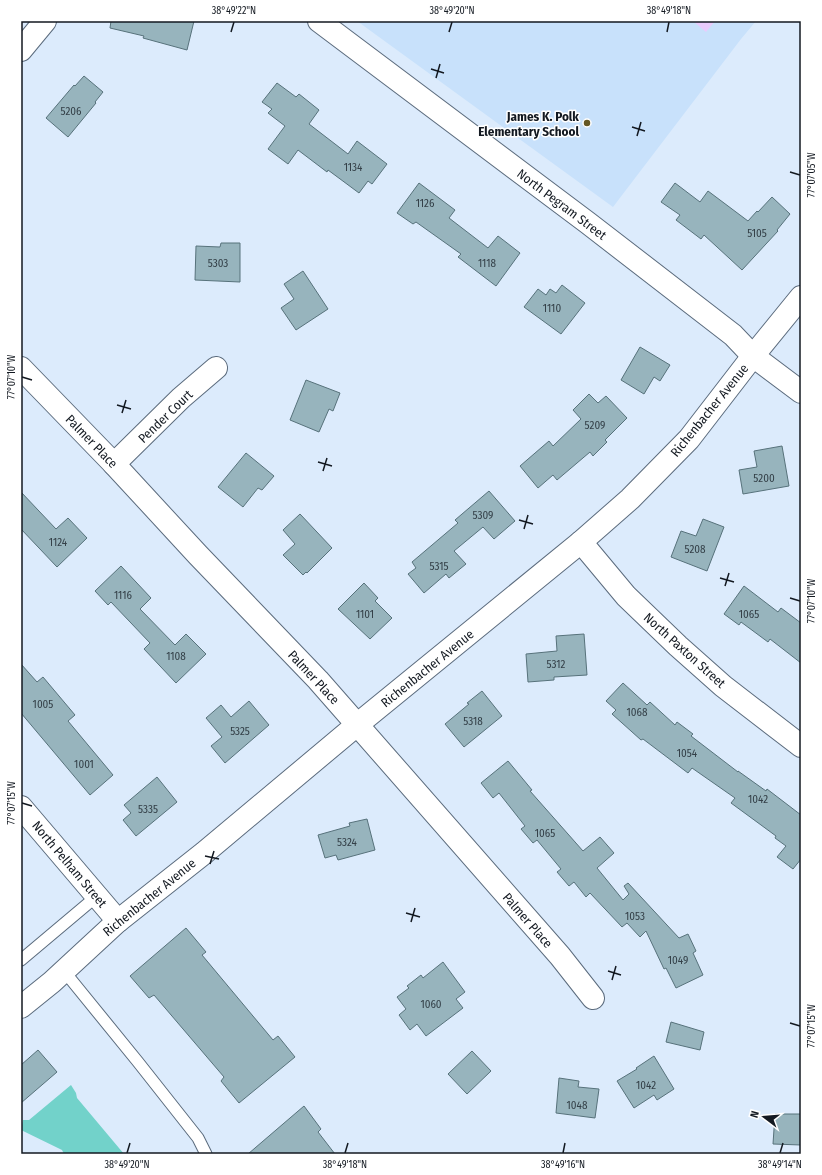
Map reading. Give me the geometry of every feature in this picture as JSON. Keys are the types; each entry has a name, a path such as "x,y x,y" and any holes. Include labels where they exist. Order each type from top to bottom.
{"street":[{"path":"21,50 45,21"},
{"name":"North Pegram Street","path":"319,21 576,214 733,335 753,356 801,392"},
{"name":"Richenbacher Avenue","path":"21,1007 64,971 118,922 581,542 630,499 689,439 801,297"},
{"name":"Palmer Place","path":"21,368 114,464 358,724 560,956 593,998"},
{"name":"Pender Court","path":"114,464 181,398 216,368"},
{"name":"North Paxton Street","path":"581,542 626,596 678,646 723,686 801,746"},
{"name":"North Pelham Street","path":"21,807 118,922"}],"lane":[{"path":"21,960 97,896"},
{"path":"64,971 198,1138 206,1154"}],"shaded area":[{"name":"James K. Polk Elementary School","path":"357,21 756,21 613,207"},
{"path":"693,21 715,21 706,32"},
{"path":"71,1085 77,1098 124,1154 64,1154 62,1150 21,1130 23,1120 29,1120"}],"building":[{"path":"111,21 194,21 187,50 143,38 144,36 110,28"},
{"path":"84,76 103,92 95,102 96,103 68,137 46,118 74,85 75,86"},
{"path":"277,83 296,97 299,94 319,110 309,124 348,154 357,141 387,164 372,184 368,181 359,193 328,170 327,172 298,150 288,164 268,149 285,126 268,113 272,109 262,102"},
{"path":"419,183 455,210 449,218 488,248 498,236 520,253 496,286 458,257 461,254 416,222 413,224 397,213"},
{"path":"675,183 700,202 708,191 748,221 772,197 790,214 777,230 778,231 742,270 704,235 701,239 676,220 680,215 661,202"},
{"path":"221,243 240,243 240,282 195,280 196,246 220,247"},
{"path":"303,271 328,309 296,330 281,308 294,299 284,284"},
{"path":"562,285 585,303 561,334 524,307 538,289 546,295 550,289 556,293"},
{"path":"640,347 670,365 660,381 654,377 644,394 621,380"},
{"path":"306,380 340,393 333,411 329,409 319,432 290,420"},
{"path":"589,394 598,403 606,396 627,418 605,440 607,442 593,456 590,452 557,480 553,475 538,488 520,466 549,441 553,446 581,419 573,410"},
{"path":"782,446 789,486 743,494 739,470 757,467 754,451"},
{"path":"246,453 274,476 262,490 258,488 243,507 218,487"},
{"path":"489,491 515,521 494,539 483,527 454,551 466,564 449,578 446,574 424,593 408,574 416,568 412,562 458,523 455,520"},
{"path":"21,492 56,529 68,518 87,538 57,567 21,529"},
{"path":"300,514 332,548 307,573 306,572 303,575 283,555 295,544 283,530"},
{"path":"703,519 724,527 707,571 671,557 681,531 696,536"},
{"path":"121,566 151,598 140,609 175,645 186,634 206,654 176,683 144,649 150,643 111,602 108,605 95,591"},
{"path":"364,583 378,598 375,601 392,618 370,639 338,609"},
{"path":"744,586 778,612 781,608 801,623 801,663 770,639 768,642 741,622 739,625 724,614"},
{"path":"584,634 587,675 554,677 554,680 528,682 526,654 557,651 556,636"},
{"path":"21,664 37,682 43,677 75,715 68,721 113,775 90,795 21,713"},
{"path":"623,683 647,705 650,702 675,725 677,722 693,734 691,736 738,772 766,791 767,789 801,815 801,859 793,869 777,857 786,846 775,838 776,836 731,803 735,798 692,768 688,773 643,739 641,740 612,714 616,710 606,701"},
{"path":"482,691 502,716 464,747 445,724"},
{"path":"249,701 269,725 225,763 211,746 222,737 206,718 221,705 231,717"},
{"path":"508,761 532,790 530,791 583,851 600,837 614,853 597,868 623,900 629,894 624,886 628,883 679,938 688,934 696,951 693,953 703,975 676,988 666,968 664,969 646,931 640,937 627,923 622,927 590,893 586,897 574,882 569,886 557,872 561,869 537,840 533,843 521,829 525,826 499,793 493,798 481,783"},
{"path":"157,777 177,802 136,836 123,820 131,813 124,805"},
{"path":"367,819 375,850 338,860 336,855 325,858 318,835 350,826 349,823"},
{"path":"186,928 206,952 202,955 273,1040 278,1036 295,1057 239,1103 221,1081 224,1077 154,995 149,998 130,976"},
{"path":"443,962 465,992 456,999 463,1008 426,1036 417,1024 410,1030 399,1015 406,1009 397,997 409,988 407,986 421,975 423,978"},
{"path":"671,1022 704,1032 700,1050 666,1042"},
{"path":"38,1050 57,1072 21,1103 21,1065"},
{"path":"472,1051 491,1071 467,1094 448,1074"},
{"path":"654,1056 674,1089 657,1100 654,1095 634,1108 617,1081 637,1069 636,1068"},
{"path":"559,1078 579,1081 578,1087 599,1089 595,1118 556,1113"},
{"path":"304,1106 321,1129 318,1132 335,1154 248,1154"},
{"path":"775,1114 801,1114 801,1145 773,1144"}],"place":[{"name":"James K. Polk Elementary School","path":"587,123"}]}
